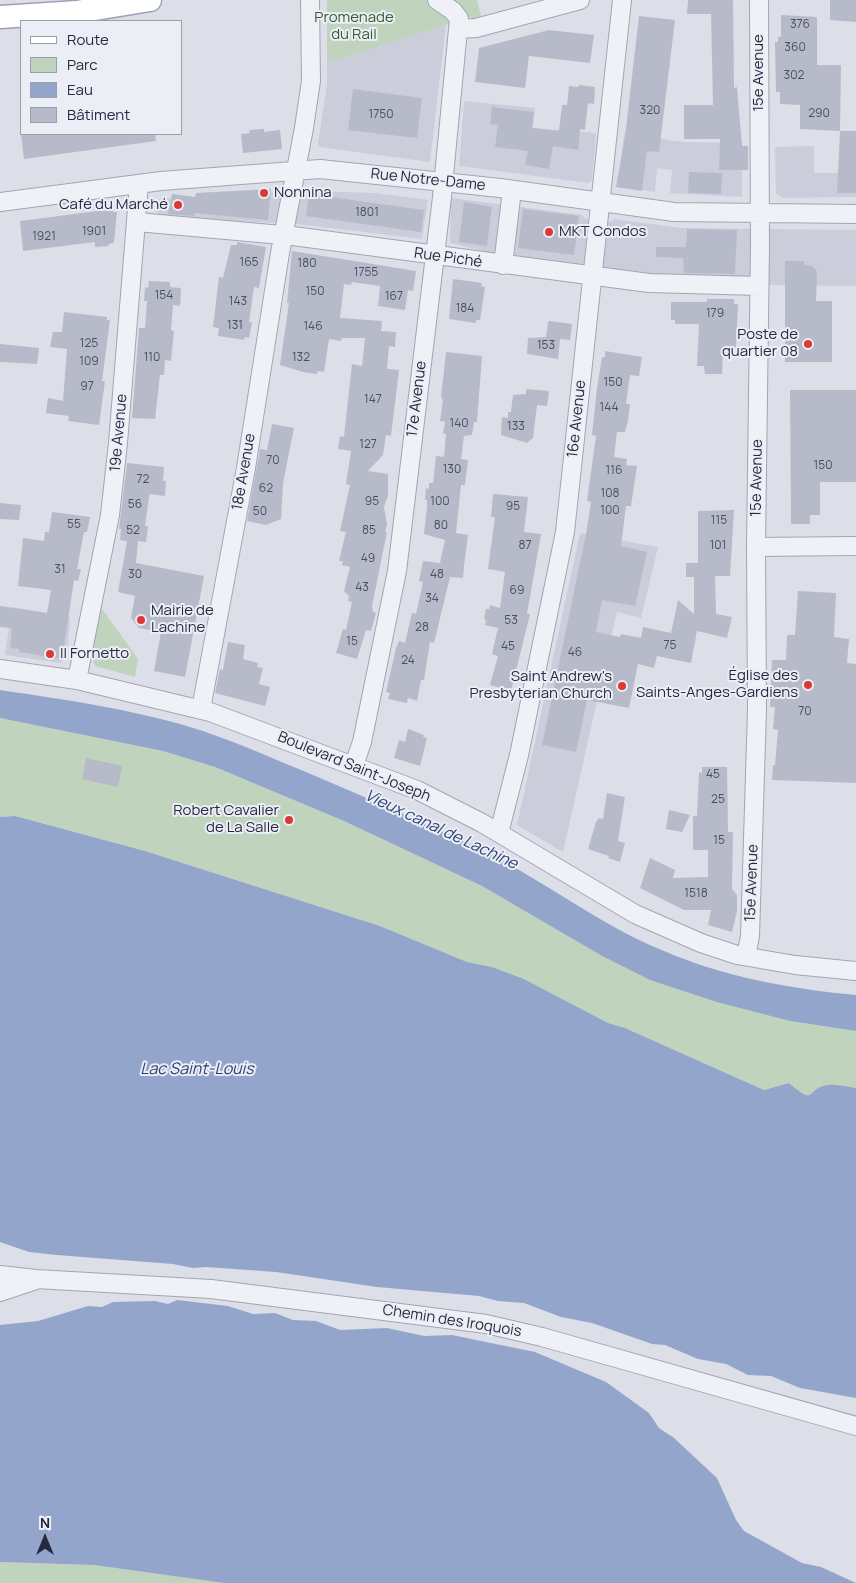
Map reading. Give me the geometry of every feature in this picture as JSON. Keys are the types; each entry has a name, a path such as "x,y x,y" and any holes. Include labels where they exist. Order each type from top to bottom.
{"main road":[{"path":"0,17 35,18 120,3 150,0"}],"street":[{"path":"297,170 311,81 310,0"},
{"path":"437,0 458,17 458,29 476,28 538,6 580,0"},
{"name":"16e Avenue","path":"499,833 520,756 565,532 622,0"},
{"name":"15e Avenue","path":"746,956 750,936 757,710 759,0"},
{"name":"17e Avenue","path":"354,765 362,742 398,571 458,29"},
{"name":"Rue Notre-Dame","path":"0,202 139,184 320,169 442,181 674,212 856,214"},
{"name":"18e Avenue","path":"201,709 246,468 283,235 297,170"},
{"name":"19e Avenue","path":"77,680 110,515 118,443 139,184"},
{"path":"503,265 512,190"},
{"name":"Rue Piché","path":"137,222 283,235 648,283 759,286"},
{"path":"756,548 856,546"},
{"name":"Boulevard Saint-Joseph","path":"0,669 77,680 201,709 417,790 499,833 660,926 701,943 746,956 795,965 856,971"},
{"name":"Chemin des Iroquois","path":"0,1274 36,1279 211,1289 486,1324 542,1337 856,1426"},
{"name":"Chemin des Iroquois","path":"0,1292 36,1279"}],"shaded area":[{"path":"446,25 430,162 319,147 327,84 327,63"},
{"path":"464,101 535,108 533,128 596,133 592,180 589,183 459,166"},
{"path":"624,134 683,142 742,143 742,197 670,193 672,170 657,168 655,192 618,186"},
{"path":"814,146 814,173 856,173 856,197 783,198 776,194 775,147"},
{"path":"313,191 376,193 428,200 422,239 297,224 157,217 159,199"},
{"path":"451,198 582,215 586,219 610,222 614,219 681,228 856,230 856,286 758,285 593,277 450,243"},
{"path":"580,533 658,547 641,618 617,612 563,852 517,825"},
{"path":"12,607 70,617 67,657 60,663 5,655"}],"green space":[{"name":"Promenade du Rail","path":"327,0 477,0 481,16 475,19 470,17 327,63"},
{"path":"100,606 138,659 135,677 95,666 91,656"},
{"path":"0,718 163,751 215,767 344,821 482,886 602,956 650,980 790,1021 856,1031 856,1088 841,1086 808,1096 801,1095 789,1083 764,1090 625,1028 608,1023 524,979 492,967 467,962 380,926 145,851 15,816 0,817"},
{"path":"0,1562 94,1565 224,1583 0,1583"}],"water":[{"path":"0,690 128,711 203,731 242,746 369,799 474,846 498,858 615,928 664,951 710,968 758,981 856,995 856,1031 790,1021 717,1002 650,980 602,956 482,886 344,821 215,767 163,751 0,718"},
{"name":"Lac Saint-Louis","path":"15,816 145,851 380,926 467,962 492,967 524,979 608,1023 625,1028 764,1090 789,1083 808,1095 816,1089 828,1085 856,1088 856,1398 800,1388 771,1376 748,1375 726,1364 698,1359 665,1345 652,1344 592,1323 561,1317 524,1303 498,1301 479,1296 377,1287 276,1272 206,1267 193,1268 173,1264 29,1252 0,1242 0,817"},
{"path":"177,1300 228,1306 253,1314 275,1313 293,1320 316,1321 340,1330 387,1328 424,1336 452,1335 535,1352 606,1382 649,1413 659,1428 674,1438 717,1478 736,1520 744,1531 802,1563 821,1567 856,1583 224,1583 94,1565 0,1562 0,1325 38,1321 88,1306 102,1307 113,1302 155,1301 168,1304"}],"building":[{"path":"688,0 733,0 734,88 737,87 742,146 748,146 748,170 719,170 720,139 684,139 684,105 713,105 711,14 687,14"},
{"path":"830,0 856,0 856,22 830,20"},
{"path":"781,15 817,17 817,65 841,65 840,131 800,129 800,105 780,104 780,92 776,92 775,42 778,42 778,37 781,37"},
{"path":"639,16 675,20 659,152 647,151 642,191 616,187 625,137"},
{"path":"549,30 594,35 590,63 529,56 525,88 475,82 479,48"},
{"path":"579,85 595,87 594,104 588,103 585,130 580,129 578,150 553,146 549,169 525,165 528,151 495,147 498,125 490,124 492,107 534,112 532,128 559,131 562,105 567,105 569,86 578,87"},
{"path":"353,89 422,98 417,138 348,130"},
{"path":"264,129 264,132 280,130 282,149 243,153 241,134 250,133 249,130"},
{"path":"840,131 856,131 856,193 837,193"},
{"path":"21,135 155,135 156,141 24,159"},
{"path":"689,172 722,173 721,194 688,193"},
{"path":"271,189 268,220 195,213 194,216 168,214 172,194 195,197 196,193"},
{"path":"309,194 424,210 421,232 306,216"},
{"path":"464,202 492,207 487,246 459,242"},
{"path":"113,209 113,212 117,212 114,243 108,244 109,246 95,247 95,242 23,251 20,221"},
{"name":"MKT Condos","path":"523,209 579,216 574,255 518,248"},
{"path":"687,229 737,230 735,274 684,273 683,258 656,257 656,247 686,247"},
{"path":"237,242 266,247 259,288 254,287 249,322 252,322 249,338 245,337 244,340 218,336 219,328 213,327 219,277 223,278 231,245 237,245"},
{"path":"292,251 416,271 413,291 408,290 405,310 378,306 380,286 352,282 351,285 344,284 340,318 382,321 381,331 396,332 395,347 389,346 387,369 399,370 391,436 386,435 383,455 368,471 388,474 388,496 384,507 387,524 385,532 387,532 372,606 373,612 376,613 371,631 366,630 357,659 336,653 343,629 346,630 352,602 348,601 349,596 344,591 350,567 342,565 343,561 339,561 346,532 340,531 350,485 346,484 351,451 338,449 340,436 344,437 352,364 362,366 365,338 342,338 341,341 329,339 324,372 318,371 317,374 303,372 280,365 289,303 287,303"},
{"path":"785,261 804,261 804,265 813,266 816,269 817,276 816,301 832,301 832,362 785,362"},
{"path":"453,279 482,283 481,286 485,287 480,320 476,320 476,323 449,319"},
{"path":"149,281 170,282 170,287 181,288 180,306 173,305 171,330 174,331 171,361 165,360 164,375 160,375 155,419 132,418 139,328 145,328 147,301 144,301 145,287 148,288"},
{"path":"707,299 734,299 734,304 738,304 736,348 723,348 722,374 705,374 704,366 697,366 699,324 675,324 675,320 671,320 671,302 707,302"},
{"path":"64,312 107,317 107,320 110,320 102,381 105,381 99,425 68,421 69,416 46,413 48,398 63,401 67,349 50,347 53,332 62,332"},
{"path":"548,322 572,324 570,340 560,339 558,359 527,354 528,338 546,337"},
{"path":"0,344 39,348 37,364 0,362"},
{"path":"605,351 642,357 639,376 630,375 626,404 630,404 628,421 625,432 617,432 614,457 627,459 626,465 637,466 631,506 626,506 621,546 647,552 635,606 602,600 596,632 620,637 621,634 641,638 643,627 671,633 678,600 694,614 694,577 686,577 686,563 698,563 698,511 734,510 730,576 715,576 716,614 732,617 727,638 697,631 691,663 657,656 654,668 638,664 629,708 587,700 576,752 542,745 586,534 591,502 587,501 596,436 592,435 597,388 602,357 605,357"},
{"path":"446,352 482,356 477,422 474,422 472,435 464,436 461,459 468,460 465,485 461,485 456,533 468,535 463,578 450,577 434,643 430,642 424,680 421,680 417,701 408,698 407,703 388,699 390,693 386,692 396,648 399,641 405,643 412,613 416,614 423,582 419,581 423,561 440,563 445,540 424,534 427,507 427,500 425,500 426,488 429,489 429,483 433,483 436,456 444,457 446,434 443,433 445,422 440,421"},
{"path":"526,389 549,391 547,406 537,405 533,438 527,443 501,435 502,417 508,418 508,412 511,412 513,395 526,394"},
{"path":"790,390 856,390 856,482 820,482 820,515 810,515 810,524 791,524"},
{"path":"272,424 294,428 283,483 281,519 266,525 247,521 260,449 267,450"},
{"path":"127,463 164,467 163,481 166,481 165,496 150,494 145,526 148,526 146,542 138,541 136,563 204,576 185,677 154,671 161,632 139,628 131,618 135,596 118,592 127,541 120,540 121,529 119,529"},
{"path":"493,494 528,497 524,532 541,534 527,614 530,614 511,691 490,685 498,656 492,654 498,628 485,625 486,620 484,619 486,609 489,609 490,605 500,608 505,572 488,569 495,517 491,517"},
{"path":"0,503 21,505 19,520 0,519"},
{"path":"52,512 90,517 87,532 84,532 77,569 81,569 78,581 74,580 62,659 19,652 19,649 10,648 12,628 0,627 0,606 47,613 51,590 18,586 23,538 44,541 45,532 49,532"},
{"name":"Église des Saints-Anges-Gardiens","path":"798,591 836,593 834,637 849,639 847,663 856,664 856,783 772,780 778,730 773,729 775,707 770,707 772,660 786,660 787,635 795,635"},
{"path":"228,642 245,645 243,659 258,663 257,667 263,668 259,684 270,687 265,706 215,693 220,669 223,670"},
{"path":"408,729 427,738 420,766 394,758 399,740 405,742"},
{"path":"86,758 122,766 118,787 82,779"},
{"path":"702,767 727,767 728,832 733,832 732,889 737,895 737,911 732,932 708,925 711,910 684,910 640,888 650,858 675,870 673,878 708,877 708,850 693,850 693,816 697,816 699,772 702,773"},
{"path":"607,793 625,797 618,841 625,843 620,862 588,849 596,822 599,818 603,819"},
{"path":"669,810 690,815 682,832 666,829"}],"place":[{"name":"Nonnina","path":"264,193"},
{"name":"Café du Marché","path":"178,205"},
{"name":"MKT Condos","path":"549,232"},
{"name":"Poste de quartier 08","path":"808,344"},
{"name":"Mairie de Lachine","path":"141,620"},
{"name":"Il Fornetto","path":"50,654"},
{"name":"Église des Saints-Anges-Gardiens","path":"808,685"},
{"name":"Saint Andrew's Presbyterian Church","path":"622,686"},
{"name":"Robert Cavalier de La Salle","path":"289,820"}],"water label":[{"name":"Vieux canal de Lachine","path":"441,830"}]}
